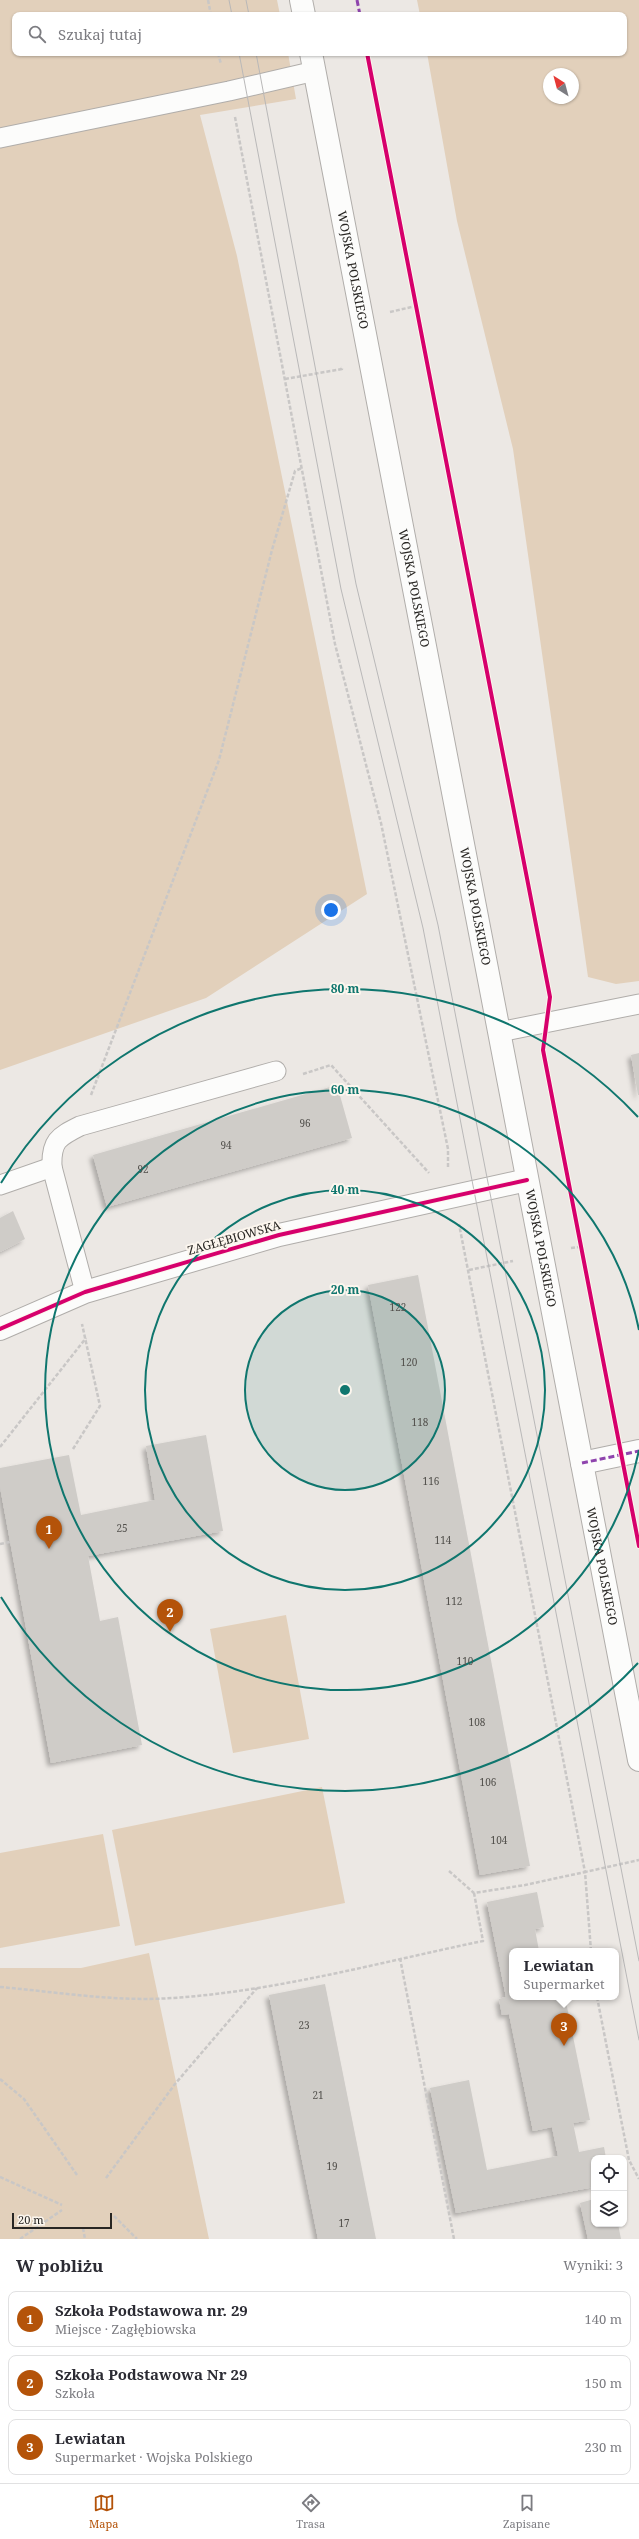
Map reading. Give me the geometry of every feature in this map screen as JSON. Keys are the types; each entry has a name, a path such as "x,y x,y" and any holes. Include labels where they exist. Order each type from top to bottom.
{"main road":[{"path":"301,0 303,12"},
{"name":"WOJSKA POLSKIEGO","path":"313,62 639,1760"},
{"name":"ZAGŁĘBIOWSKA","path":"0,1329 86,1292 279,1235 452,1195 527,1180"},
{"path":"582,1463 639,1451"}],"lane":[{"path":"0,138 229,91 313,62"},
{"path":"499,1032 639,1004"},
{"path":"86,1292 52,1168 51,1151 62,1135 80,1126 276,1071"},
{"path":"0,1185 52,1168"}],"path":[{"path":"208,0 210,12"},
{"path":"219,56 229,91 335,644 381,823 448,1149 448,1173 452,1195 469,1270 585,1872 590,1948"},
{"path":"80,1126 96,1078 219,760 272,550 295,471 302,468"},
{"path":"301,1074 331,1065 434,1177 448,1173"},
{"path":"73,1449 100,1406 81,1321"},
{"path":"0,1448 86,1338"},
{"path":"0,1544 10,1542"},
{"path":"474,1893 525,1885 639,1860"},
{"path":"0,1987 142,1999 173,1998 258,1988 483,1941 474,1893 449,1872"},
{"path":"400,1958 454,2239"},
{"path":"106,2178 175,2084 258,1988"},
{"path":"598,2000 629,2160 639,2179"},
{"path":"0,2079 24,2099 77,2175"},
{"path":"0,2177 62,2205"},
{"path":"20,2239 62,2210"},
{"path":"114,2216 137,2239"},
{"path":"83,2228 85,2239"}],"shaded area":[{"path":"0,0 277,0 279,12 12,12 12,56 289,56 296,99 200,115 237,256 367,894 206,998 0,1070"},
{"path":"417,0 639,0 639,981 616,984 588,977 513,449 457,221 428,56 627,56 627,12 419,12"},
{"path":"286,1615 309,1739 233,1753 210,1629"},
{"path":"322,1787 345,1903 135,1946 112,1830"},
{"path":"103,1834 120,1926 0,1948 0,1853"},
{"path":"149,1953 209,2239 0,2239 0,1968 81,1968"}],"building":[{"path":"639,1053 639,1095 638,1095 631,1055"},
{"path":"337,1085 352,1138 107,1207 93,1155"},
{"path":"13,1211 25,1239 0,1252 0,1218"},
{"path":"418,1275 530,1866 480,1875 368,1285"},
{"path":"206,1435 223,1531 88,1556 100,1621 118,1617 142,1745 51,1763 0,1487 0,1468 69,1455 81,1515 155,1500 146,1446"},
{"path":"537,1892 544,1927 535,1929 538,1948 509,1948 509,2000 566,2000 590,2120 573,2123 579,2152 604,2147 605,2155 591,2155 591,2188 456,2213 430,2088 469,2080 487,2170 558,2156 552,2127 533,2131 509,2014 502,2015 499,1999 506,1997 487,1902"},
{"path":"325,1984 376,2239 318,2239 283,2066 269,1995"},
{"path":"591,2200 591,2227 619,2227 621,2239 588,2239 580,2203"}],"tram line":[{"path":"229,0 231,12"},
{"path":"246,0 248,12"},
{"path":"240,56 341,589 423,928 639,2040"},
{"path":"257,56 356,584 438,925 639,1961"}],"marked path":[{"path":"357,0 359,12"},
{"path":"582,1463 639,1451"}],"cycle path":[{"path":"368,56 550,997 543,1050 639,1546"},
{"path":"0,1329 85,1292 279,1235 527,1180"}],"place":[{"name":"Szkoła Podstawowa nr. 29","path":"49,1549"},
{"name":"Szkoła Podstawowa Nr 29","path":"170,1632"},
{"name":"Lewiatan","path":"564,2046"}]}
